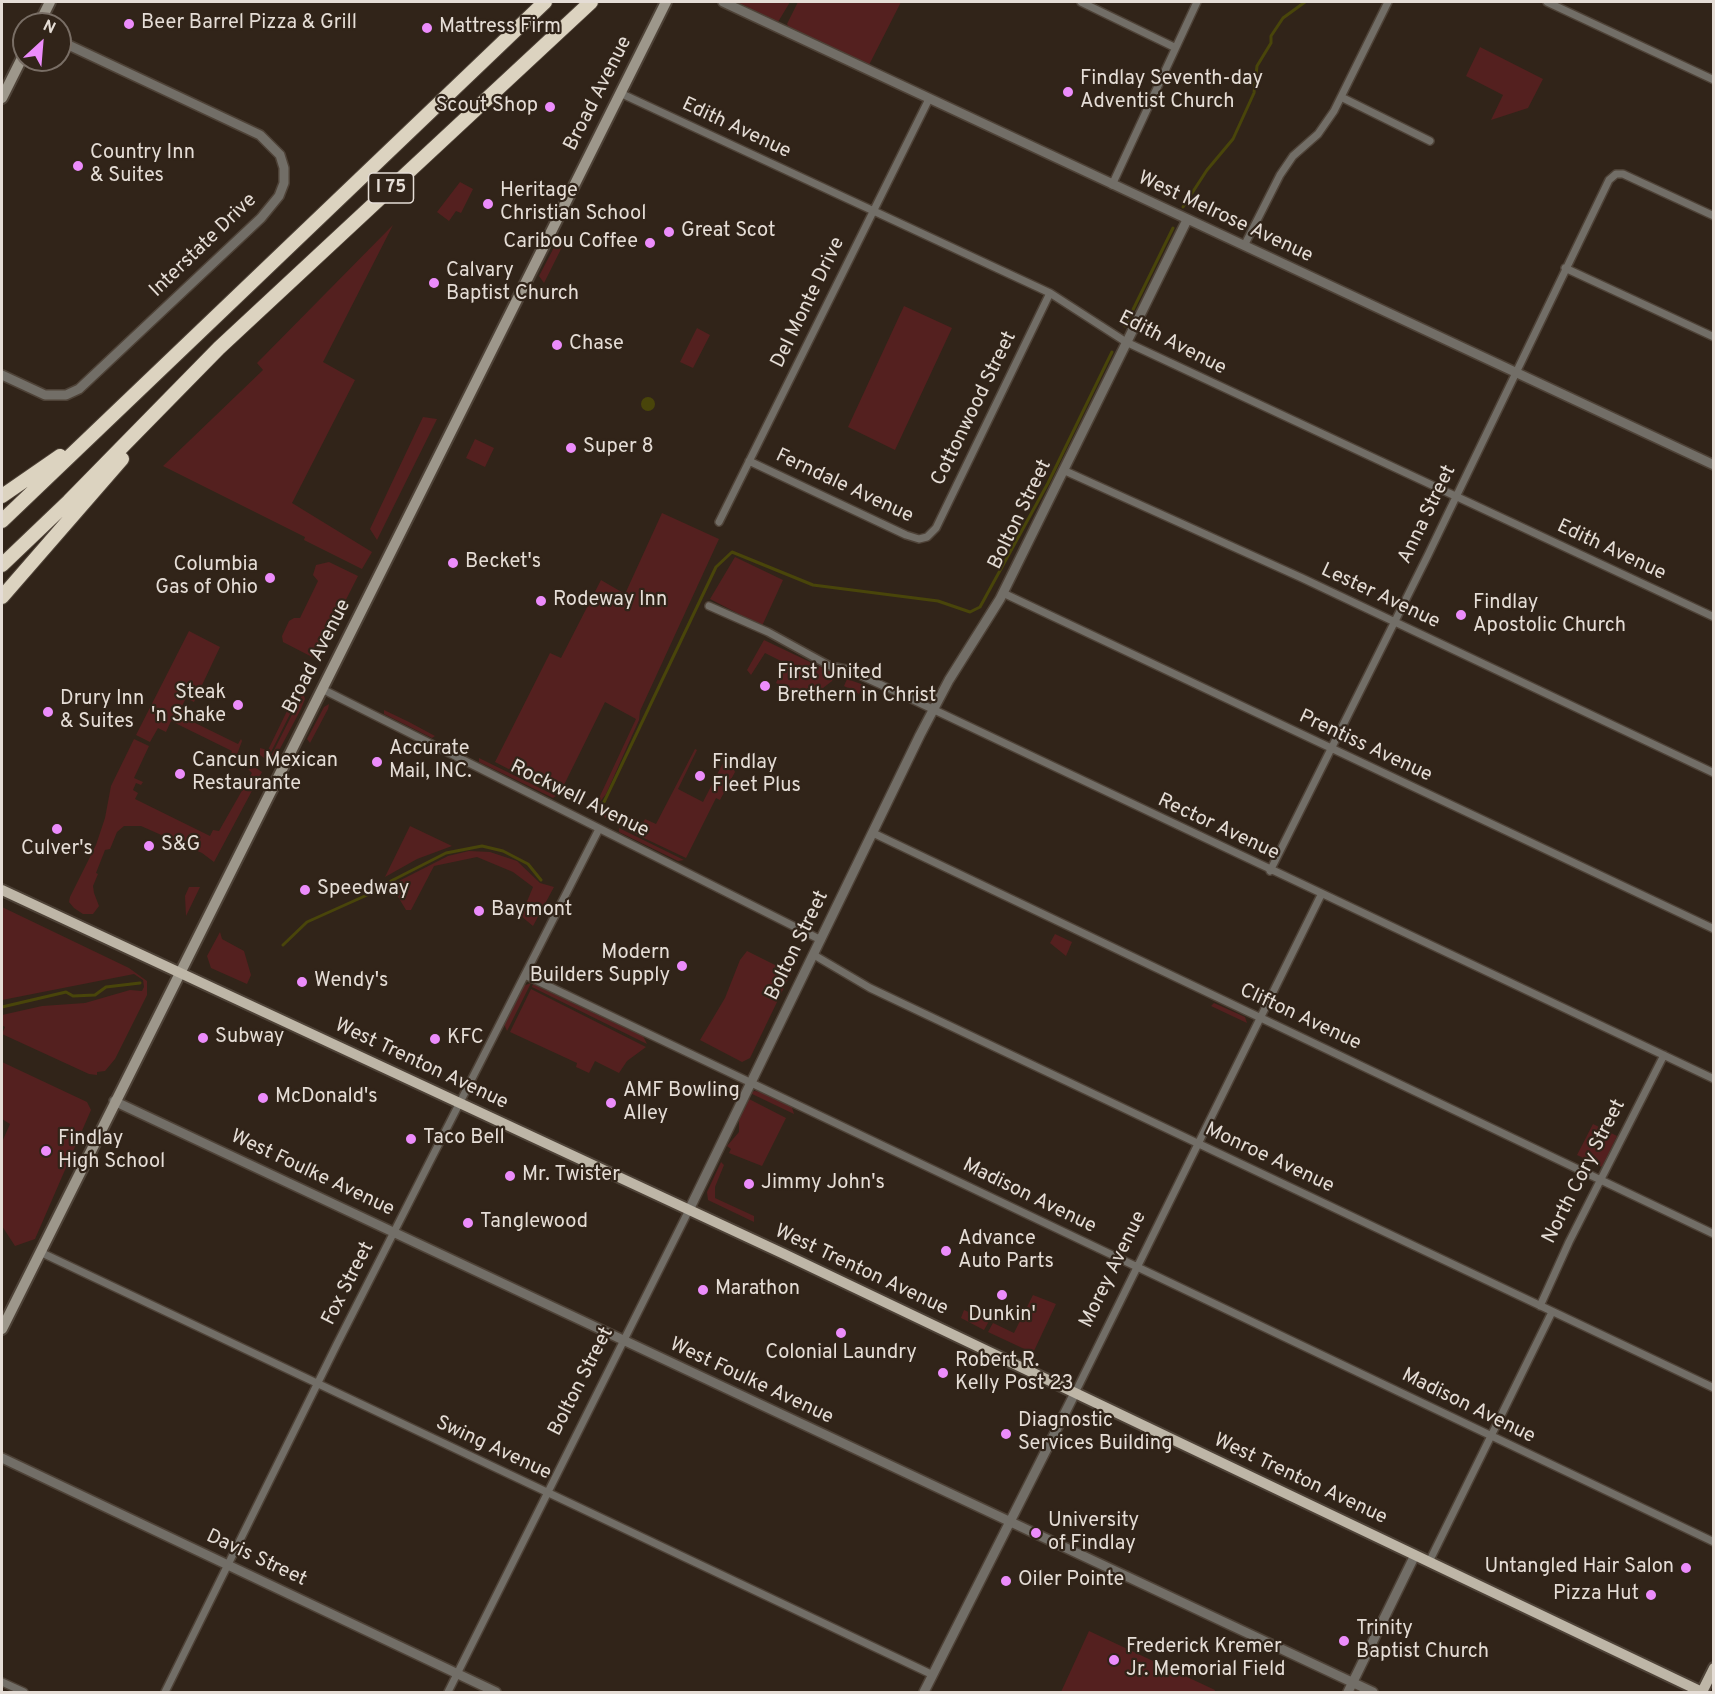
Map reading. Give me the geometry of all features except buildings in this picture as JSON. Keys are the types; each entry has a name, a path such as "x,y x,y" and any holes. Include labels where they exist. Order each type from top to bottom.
{"highway":[{"name":"I 75","path":"2,521 545,2"},
{"name":"I 75","path":"2,565 69,501 219,348 591,2"},
{"path":"2,597 219,348"},
{"path":"2,496 92,434"}],"main road":[{"name":"Broad Avenue","path":"2,1329 114,1101 666,2"},
{"path":"2,98 15,72"},
{"name":"West Trenton Avenue","path":"2,890 689,1209 1702,1692"},
{"path":"1702,1692 1713,1668"}],"street":[{"name":"West Melrose Avenue","path":"723,2 1713,465"},
{"path":"1081,2 1174,47"},
{"path":"1112,185 1174,47 1197,2"},
{"path":"1244,246 1293,156 1326,123 1388,2"},
{"path":"1547,2 1713,80"},
{"name":"Interstate Drive","path":"2,375 45,395 66,395 79,389 261,218 279,196 284,183 284,168 280,155 260,135 72,47"},
{"name":"Edith Avenue","path":"620,93 1050,293 1126,342 1713,617"},
{"path":"1341,97 1430,141"},
{"name":"Del Monte Drive","path":"719,522 928,99"},
{"name":"Anna Street","path":"1270,871 1395,621 1607,183 1616,174 1623,174 1713,216"},
{"name":"Bolton Street","path":"447,1692 752,1082 933,710 1003,593 1187,220"},
{"path":"1564,268 1713,337"},
{"name":"Cottonwood Street","path":"927,537 936,528 1050,293"},
{"name":"Ferndale Avenue","path":"749,461 906,535 919,539 927,537"},
{"name":"Lester Avenue","path":"1063,470 1395,621 1713,773"},
{"name":"Prentiss Avenue","path":"1003,593 1713,929"},
{"name":"Rector Avenue","path":"709,606 768,632 830,666 846,669 1713,1079"},
{"name":"Rockwell Avenue","path":"322,689 821,940"},
{"name":"Fox Street","path":"165,1692 393,1233 600,829"},
{"name":"Clifton Avenue","path":"873,833 1713,1234"},
{"name":"Morey Avenue","path":"924,1692 1321,895"},
{"name":"Monroe Avenue","path":"814,955 870,988 1713,1388"},
{"name":"Madison Avenue","path":"525,975 1713,1542"},
{"name":"North Cory Street","path":"1540,1306 1569,1242 1664,1055"},
{"name":"West Foulke Avenue","path":"114,1101 622,1342 1373,1692"},
{"name":"Swing Avenue","path":"40,1252 933,1675"},
{"path":"1429,1562 1552,1312"},
{"name":"Davis Street","path":"2,1458 496,1692"},
{"path":"1348,1692 1415,1555"},
{"path":"2,1682 24,1692"}],"shaded area":[{"path":"737,2 790,2 778,22"},
{"path":"798,2 901,2 869,65 789,27 787,24"},
{"path":"1480,47 1543,79 1528,108 1491,120 1503,95 1466,76"},
{"path":"460,182 473,189 461,213 456,211 449,221 437,212"},
{"path":"393,225 323,362 355,380 292,503 372,552 362,569 304,540 305,537 163,466 263,370 257,363"},
{"path":"568,235 544,283 539,276 560,236"},
{"path":"904,306 952,328 895,450 848,427"},
{"path":"697,328 710,335 693,368 680,362"},
{"path":"648,397 653,399 655,404 653,409 648,411 643,409 641,404 643,399"},
{"path":"423,417 437,419 377,540 370,529"},
{"path":"475,439 494,448 485,467 466,458"},
{"path":"662,513 719,539 640,711 639,720 606,794 599,803 610,810 606,818 593,811 636,719 605,702 559,795 495,762 550,653 561,658 601,580 625,594"},
{"path":"735,557 783,580 762,626 710,599"},
{"path":"329,562 358,576 316,659 283,642 282,636 289,621 300,618 318,581 313,575 316,565"},
{"path":"189,631 220,647 194,702 186,698 182,706 189,710 187,719 238,744 241,739 236,757 229,758 232,751 171,721 166,732 158,728 150,742 136,735"},
{"path":"764,640 835,674 832,681 809,699 776,683 785,663 765,653 751,675 747,670"},
{"path":"847,679 864,685 859,694 844,686"},
{"path":"303,693 305,699 301,709 274,760 269,760"},
{"path":"329,704 310,743 307,739 324,707"},
{"path":"288,709 292,710 267,760 260,755 260,748 268,750"},
{"path":"384,710 435,736 432,738 384,714"},
{"path":"134,739 149,746 134,778 143,782 141,785 136,783 133,790 138,793 135,799 210,836 213,830 219,831 252,773 248,769 256,768 262,772 214,862 202,853 141,826 124,826 117,832 110,849 105,850 96,873 98,874 93,886 99,906 93,914 83,914 69,902 70,897 96,845 105,818 111,786"},
{"path":"695,749 697,750 678,789 703,802 723,763 733,768 735,772 720,800 716,798 686,858 627,830 633,818 643,823 645,819 656,824"},
{"path":"479,758 556,796 553,798 479,762"},
{"path":"410,826 452,846 417,859 385,877"},
{"path":"619,828 684,860 678,861 619,832"},
{"path":"469,851 490,852 517,861 540,883 554,887 533,926 521,916 533,887 513,872 477,857 434,866 411,910 406,910 391,885 448,856"},
{"path":"189,887 200,887 186,916 185,896"},
{"path":"2,907 129,968 147,981 147,995 115,1059 105,1071 97,1072 97,1075 89,1074 2,1034 5,1027 2,1025 2,1015 42,1006 85,1003 130,990 142,991 143,980 134,974 2,1000"},
{"path":"220,932 222,939 244,951 251,975 247,984 211,968 207,956"},
{"path":"1055,934 1072,942 1066,956 1050,943"},
{"path":"747,951 791,973 750,1058 742,1062 700,1040 725,998 740,960"},
{"path":"531,983 507,1031 504,1024 523,986"},
{"path":"533,984 643,1036 647,1044 532,987"},
{"path":"531,989 646,1047 627,1061 619,1073 595,1061 589,1073 576,1067 577,1063 510,1032"},
{"path":"1214,1003 1245,1017 1247,1023 1211,1006"},
{"path":"2,1062 87,1102 91,1110 35,1239 15,1246 2,1226 2,1142 10,1124 2,1119"},
{"path":"766,1092 791,1104 794,1114 750,1093"},
{"path":"749,1099 786,1118 762,1166 729,1153 731,1149 727,1146 739,1132 739,1119"},
{"path":"1593,1124 1617,1136 1602,1167 1577,1155"},
{"path":"721,1162 724,1165 715,1187 715,1198 754,1216 754,1222 708,1200 707,1192"},
{"path":"1033,1295 1056,1304 1033,1353 988,1332 993,1323 1014,1333"},
{"path":"964,1310 989,1321 984,1330 961,1318"},
{"name":"Frederick Kremer Jr. Memorial Field","path":"1089,1631 1215,1690 1214,1692 1061,1692"}],"waterway":[{"path":"1183,207 1207,170 1233,139 1254,93 1257,66 1271,43 1271,36 1283,18 1305,2"},
{"path":"1125,326 1173,228"},
{"path":"604,802 716,567 732,552 813,585 938,601 970,612 980,607 1048,483 1112,352"},
{"path":"391,881 446,853 482,846 503,851 528,864 541,880"},
{"path":"283,945 307,922 376,891"},
{"path":"2,1007 66,992 73,996 95,995 106,987 140,983"}],"place":[{"name":"Beer Barrel Pizza & Grill","path":"129,24"},
{"name":"Mattress Firm","path":"427,28"},
{"name":"Findlay Seventh-day Adventist Church","path":"1068,92"},
{"name":"Scout Shop","path":"550,107"},
{"name":"Country Inn & Suites","path":"78,166"},
{"name":"Heritage Christian School","path":"488,204"},
{"name":"Great Scot","path":"669,232"},
{"name":"Caribou Coffee","path":"650,243"},
{"name":"Calvary Baptist Church","path":"434,283"},
{"name":"Chase","path":"557,345"},
{"name":"Super 8","path":"571,448"},
{"name":"Becket's","path":"453,563"},
{"name":"Columbia Gas of Ohio","path":"270,578"},
{"name":"Rodeway Inn","path":"541,601"},
{"name":"Findlay Apostolic Church","path":"1461,615"},
{"name":"First United Brethern in Christ","path":"765,686"},
{"name":"Steak 'n Shake","path":"238,705"},
{"name":"Drury Inn & Suites","path":"48,712"},
{"name":"Accurate Mail, INC.","path":"377,762"},
{"name":"Cancun Mexican Restaurante","path":"180,774"},
{"name":"Findlay Fleet Plus","path":"700,776"},
{"name":"Culver's","path":"57,829"},
{"name":"S&G","path":"149,846"},
{"name":"Speedway","path":"305,890"},
{"name":"Baymont","path":"479,911"},
{"name":"Modern Builders Supply","path":"682,966"},
{"name":"Wendy's","path":"302,982"},
{"name":"Subway","path":"203,1038"},
{"name":"KFC","path":"435,1039"},
{"name":"McDonald's","path":"263,1098"},
{"name":"AMF Bowling Alley","path":"611,1103"},
{"name":"Taco Bell","path":"411,1139"},
{"name":"Findlay High School","path":"46,1151"},
{"name":"Mr. Twister","path":"510,1176"},
{"name":"Jimmy John's","path":"749,1184"},
{"name":"Tanglewood","path":"468,1223"},
{"name":"Advance Auto Parts","path":"946,1251"},
{"name":"Marathon","path":"703,1290"},
{"name":"Dunkin'","path":"1002,1295"},
{"name":"Colonial Laundry","path":"841,1333"},
{"name":"Robert R. Kelly Post 23","path":"943,1373"},
{"name":"Diagnostic Services Building","path":"1006,1434"},
{"name":"University of Findlay","path":"1036,1533"},
{"name":"Untangled Hair Salon","path":"1686,1568"},
{"name":"Oiler Pointe","path":"1006,1581"},
{"name":"Pizza Hut","path":"1651,1595"},
{"name":"Trinity Baptist Church","path":"1344,1641"},
{"name":"Frederick Kremer Jr. Memorial Field","path":"1114,1660"}]}
